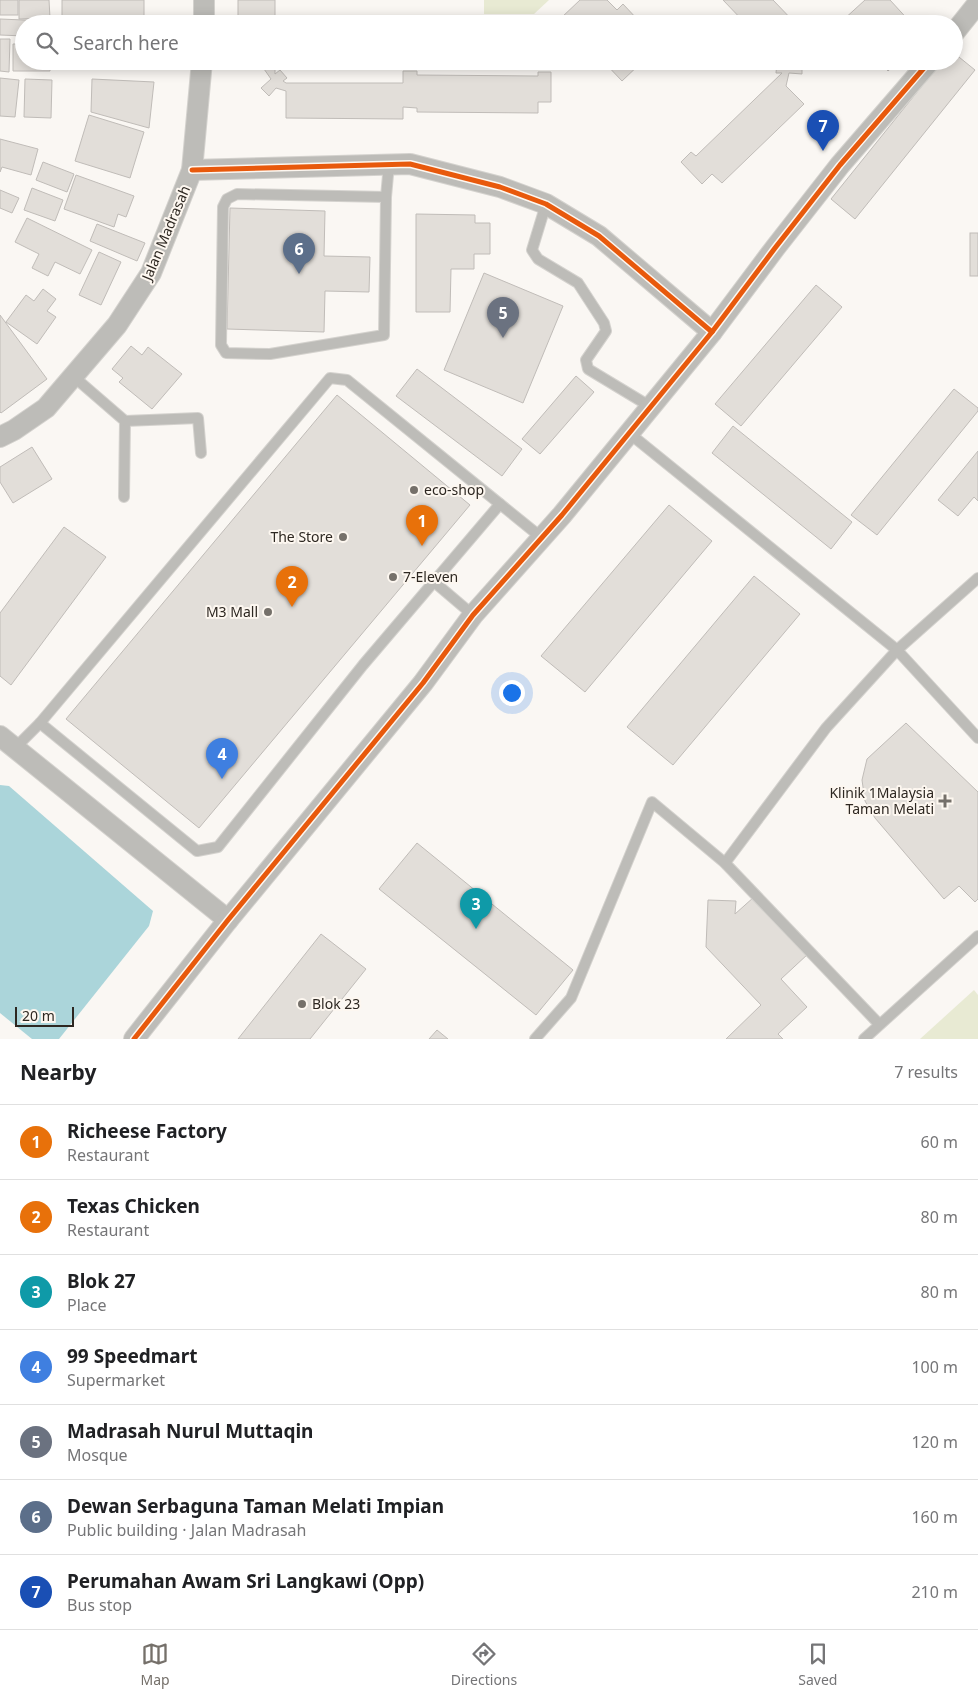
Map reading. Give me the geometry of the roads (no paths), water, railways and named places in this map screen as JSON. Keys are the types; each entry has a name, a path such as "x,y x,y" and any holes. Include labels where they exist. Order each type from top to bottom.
{"street":[{"path":"204,0 204,15"},
{"path":"963,22 978,3"},
{"name":"Jalan Madrasah","path":"0,437 14,430 46,408 117,326 151,273 192,170 201,70"},
{"path":"134,1039 228,920 419,688 473,615 542,538 629,433 712,332 840,165 922,70"},
{"path":"192,170 410,164 500,187 546,204 609,242 712,332"},
{"path":"8,742 228,920"}],"lane":[{"path":"386,196 236,194 227,198 223,207 221,345 226,353 270,354 384,335 386,196 389,164"},
{"path":"546,204 532,250 538,259 578,283 604,322 606,331 586,360 588,370 650,406"},
{"path":"73,376 125,420 198,418 201,453"},
{"path":"8,742 40,723 330,378 347,380 542,538"},
{"path":"124,497 125,420"},
{"path":"629,433 897,650 978,738"},
{"path":"40,723 197,851 218,847 363,665 500,504"},
{"path":"725,863 826,728 897,650 978,578"},
{"path":"433,581 473,615"},
{"path":"535,1039 571,998 652,802 725,863 879,1024"},
{"path":"864,1039 978,936"}],"water":[{"path":"0,785 9,786 153,911 149,926 59,1039 32,1039 0,1013"}],"place":[{"name":"Perumahan Awam Sri Langkawi (Opp)","path":"823,151"},
{"name":"Dewan Serbaguna Taman Melati Impian","path":"299,274"},
{"name":"Madrasah Nurul Muttaqin","path":"503,338"},
{"name":"eco-shop","path":"414,490"},
{"name":"The Store","path":"343,537"},
{"name":"Richeese Factory","path":"422,546"},
{"name":"7-Eleven","path":"393,577"},
{"name":"Texas Chicken","path":"292,607"},
{"name":"M3 Mall","path":"268,612"},
{"name":"99 Speedmart","path":"222,779"},
{"name":"Klinik 1Malaysia Taman Melati","path":"945,801"},
{"name":"Blok 27","path":"476,929"},
{"name":"Blok 23","path":"302,1004"}]}
